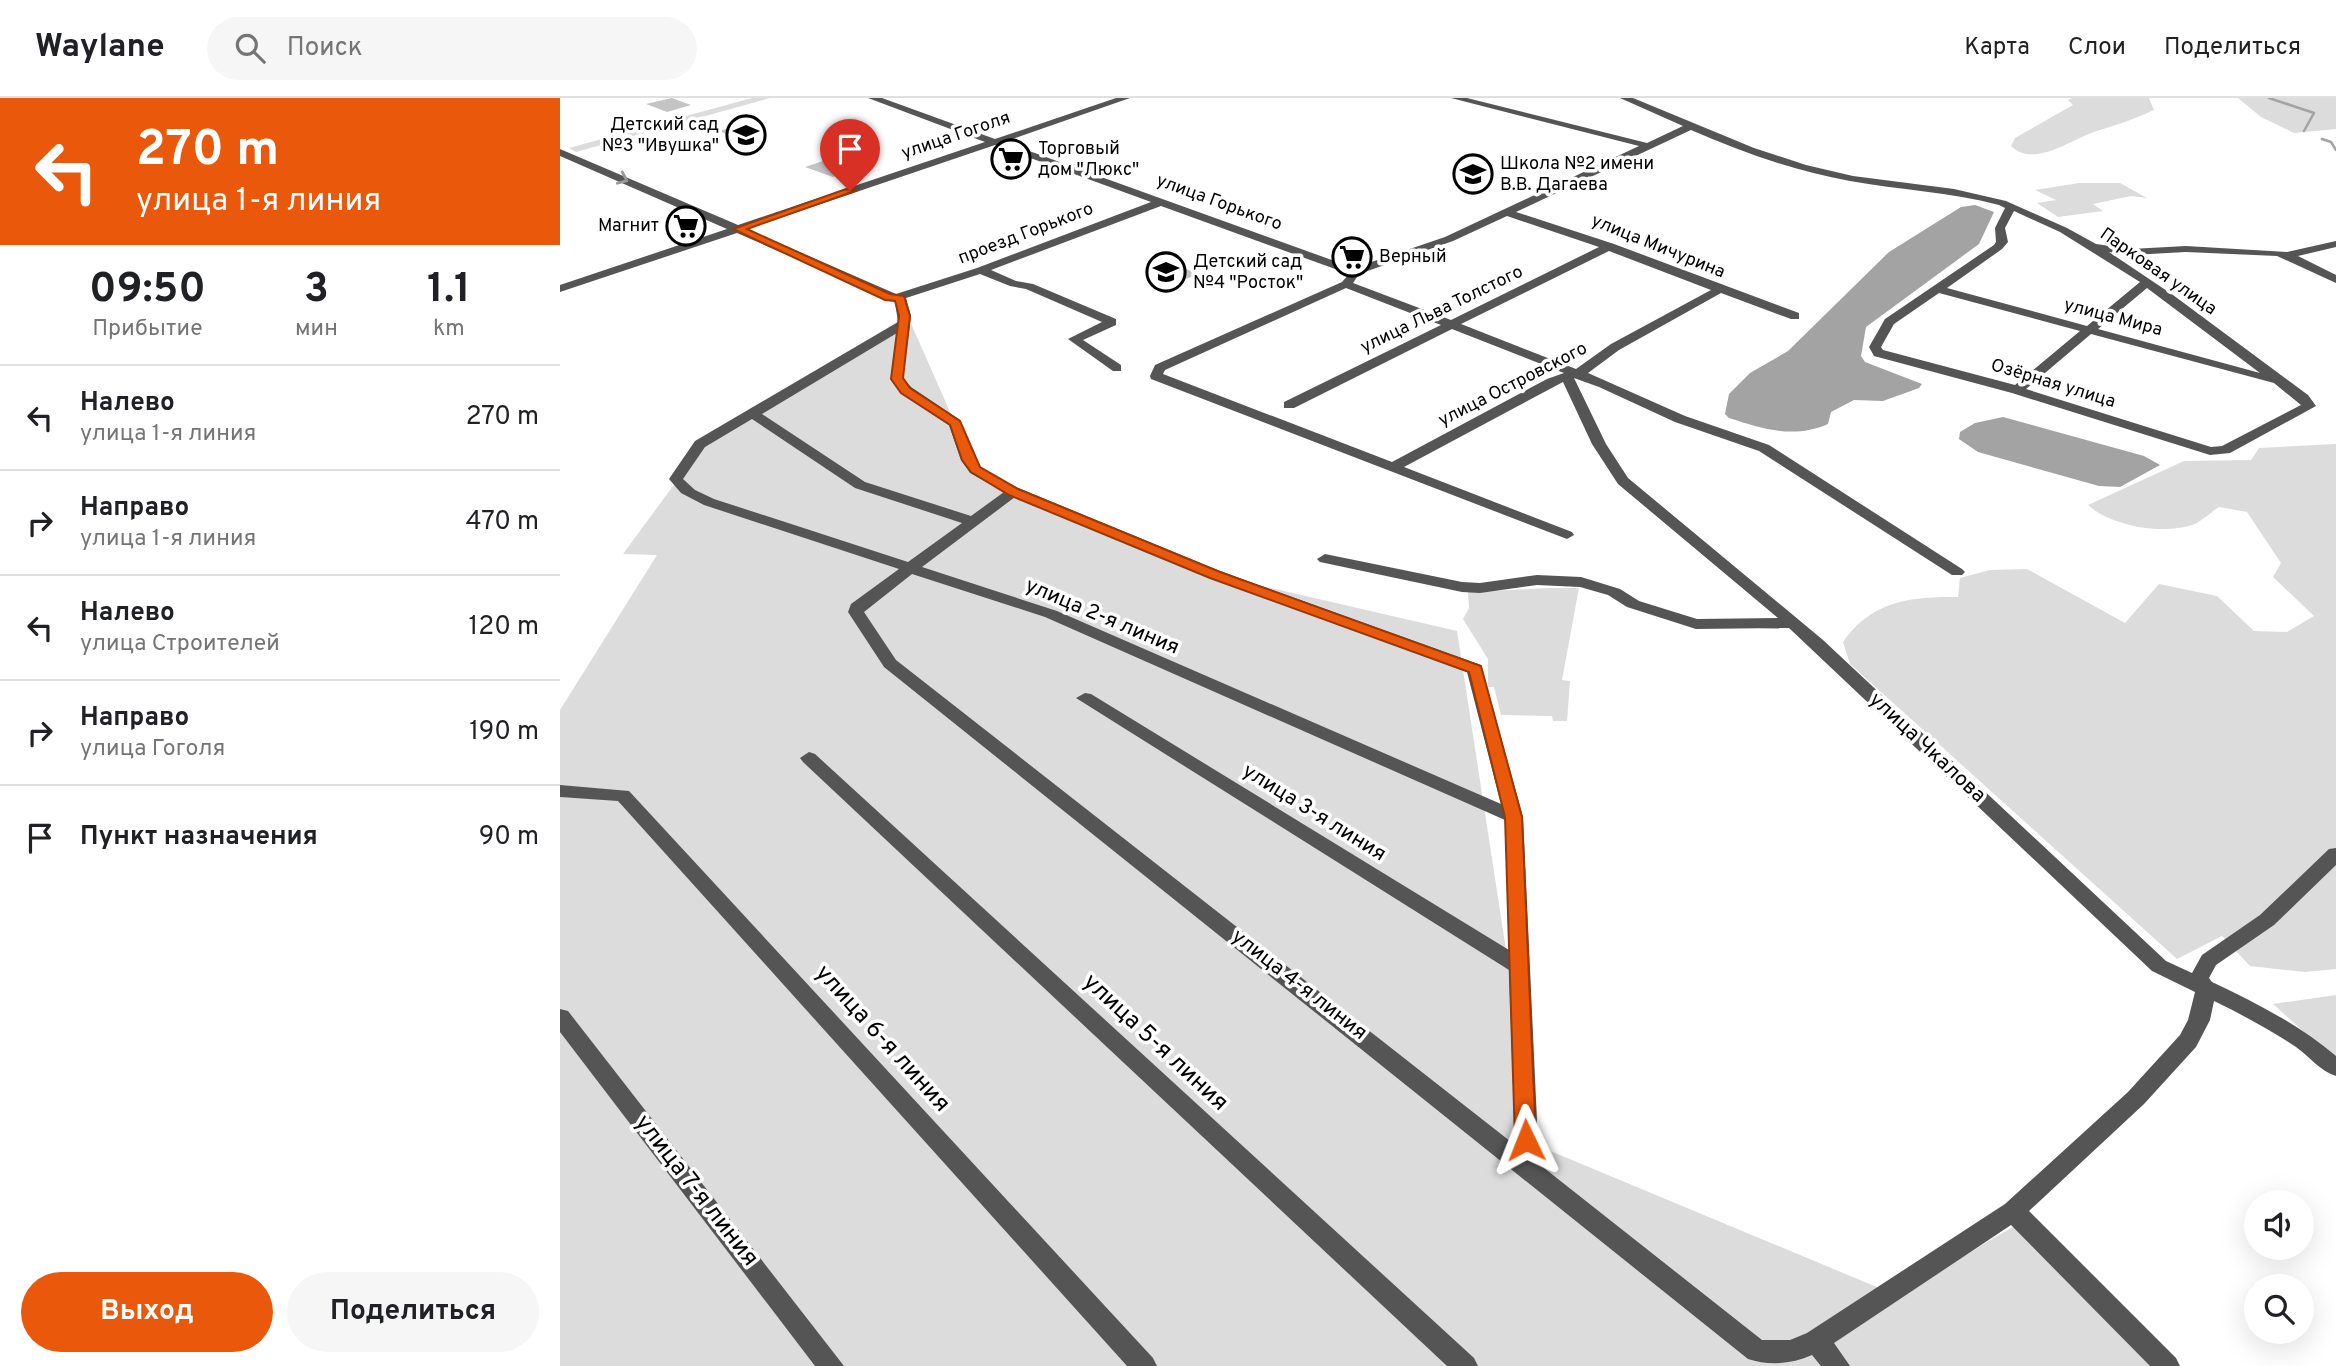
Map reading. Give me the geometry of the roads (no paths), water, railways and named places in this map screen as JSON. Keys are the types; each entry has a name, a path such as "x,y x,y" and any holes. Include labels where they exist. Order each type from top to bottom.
{"street":[{"name":"улица Горького","path":"873,98 1354,272"},
{"name":"улица Гоголя","path":"560,289 1125,98"},
{"path":"1456,98 1648,146"},
{"name":"Парковая улица","path":"1625,98 1797,167 1880,184 1972,195 2011,206 2090,245 2310,404 2217,451"},
{"path":"1567,535 1156,376 1155,372 1346,284 1354,272 1414,252 1508,212 1693,125"},
{"path":"560,152 888,297 900,298 905,316 901,325 895,372 900,384 955,424 968,460 975,470 1013,492 1215,575 1475,669 1514,817 1527,1165"},
{"name":"проезд Горького","path":"900,298 1163,201"},
{"path":"1934,288 1998,247 2002,242 2000,228 2011,206"},
{"name":"улица Мичурина","path":"1508,212 1610,246 1719,290 1795,316"},
{"path":"2090,245 2131,252 2186,249 2287,255 2336,244"},
{"name":"улица Льва Толстого","path":"1289,405 1610,246"},
{"path":"2287,255 2336,280"},
{"path":"981,270 1014,284 1030,286 1112,322 1074,339 1117,368"},
{"path":"2017,390 2146,283"},
{"path":"1346,284 1454,324 1680,419 1763,448 1957,572"},
{"name":"улица Мира","path":"1934,288 2282,383"},
{"name":"Озёрная улица","path":"1934,288 1885,327 1875,347 1878,353 2017,390 2217,451"},
{"name":"улица Островского","path":"1394,467 1571,375 1719,290"},
{"path":"901,325 752,413 860,485 972,521"},
{"name":"улица Чкалова","path":"1571,375 1599,444 1623,481 1794,623 2159,966 2206,991 2254,1011 2306,1043 2336,1068"},
{"name":"улица 2-я линия","path":"752,413 700,444 679,471 676,479 692,495 1051,614 1514,817"},
{"path":"910,568 1013,492"},
{"path":"1325,559 1370,566 1462,587 1480,588 1537,580 1581,582 1614,593 1633,604 1696,624 1794,623"},
{"name":"улица 4-я линия","path":"910,568 857,607 856,612 890,663 1527,1165 1758,1359"},
{"name":"улица 3-я линия","path":"1085,698 1520,967"},
{"name":"улица 5-я линия","path":"809,758 1465,1366"},
{"name":"улица 6-я линия","path":"561,794 623,795 1144,1366"},
{"path":"1758,1359 1787,1359 2013,1211 2136,1098 2188,1041 2199,1020 2206,991 2199,978 2209,960 2267,919 2336,854"},
{"name":"улица 7-я линия","path":"560,1017 831,1366"},
{"path":"2013,1211 2167,1366"},
{"path":"1816,1341 1837,1366"}],"waterway":[{"path":"2269,98 2314,113 2304,131"},
{"path":"2322,139 2331,142 2336,150"}],"place":[{"name":"Детский сад №3 \"Ивушка\"","path":"746,135"},
{"name":"Торговый дом \"Люкс\"","path":"1011,159"},
{"name":"Школа №2 имени В.В. Дагаева","path":"1473,174"},
{"name":"Магнит","path":"686,226"},
{"name":"Верный","path":"1352,257"},
{"name":"Детский сад №4 \"Росток\"","path":"1166,272"}]}
